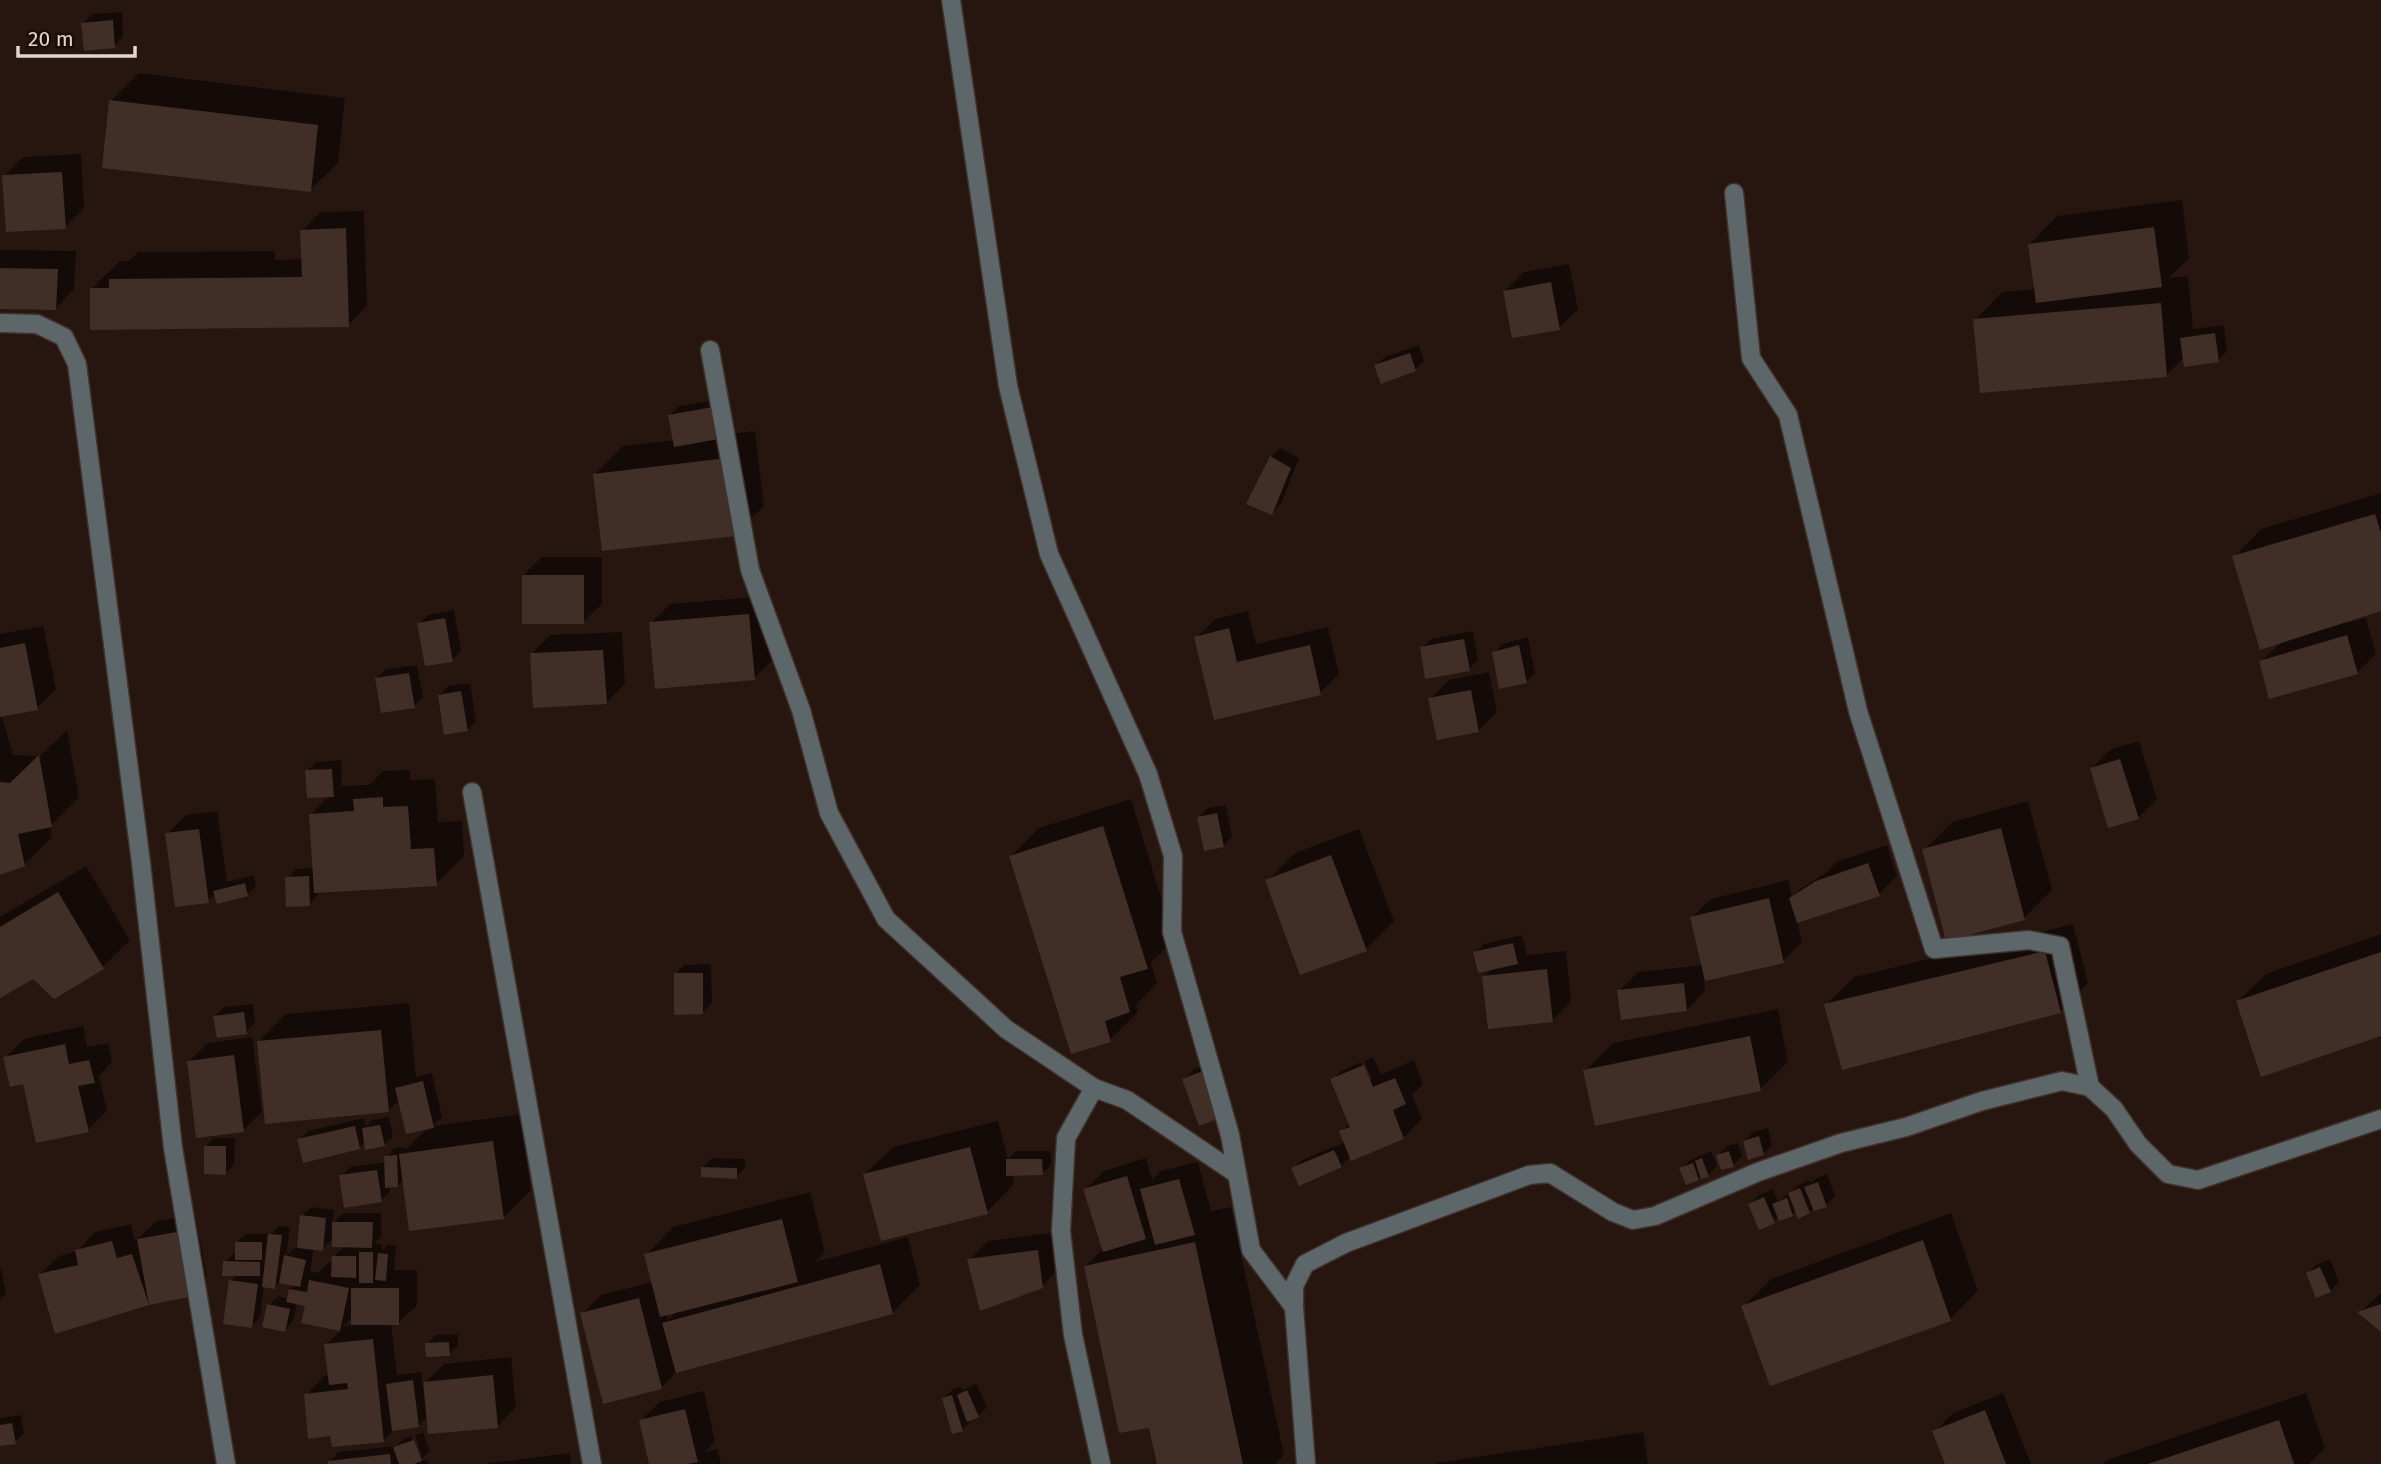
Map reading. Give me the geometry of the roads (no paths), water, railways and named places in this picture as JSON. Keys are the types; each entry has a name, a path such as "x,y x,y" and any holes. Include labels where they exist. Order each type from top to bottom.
{"street":[{"path":"951,0 1008,387 1049,554 1148,774 1173,856 1172,932 1230,1135 1251,1250 1294,1307"},
{"path":"1734,193 1751,358 1788,415 1857,711 1934,949 2029,940 2060,946 2090,1087"},
{"path":"0,323 37,324 64,337 76,365 141,863 173,1148 226,1464"},
{"path":"710,350 750,570 802,710 828,813 886,919 1006,1029 1094,1088 1127,1100 1237,1174"},
{"path":"472,792 592,1464"},
{"path":"1306,1464 1294,1286 1306,1264 1346,1243 1529,1175 1550,1173 1613,1212 1633,1220 1656,1216 1758,1172 1842,1143 1906,1127 1982,1101 2062,1081 2090,1087 2114,1109 2138,1144 2168,1174 2198,1181 2381,1119"},
{"path":"1094,1088 1066,1138 1060,1231 1073,1335 1101,1464"}]}
